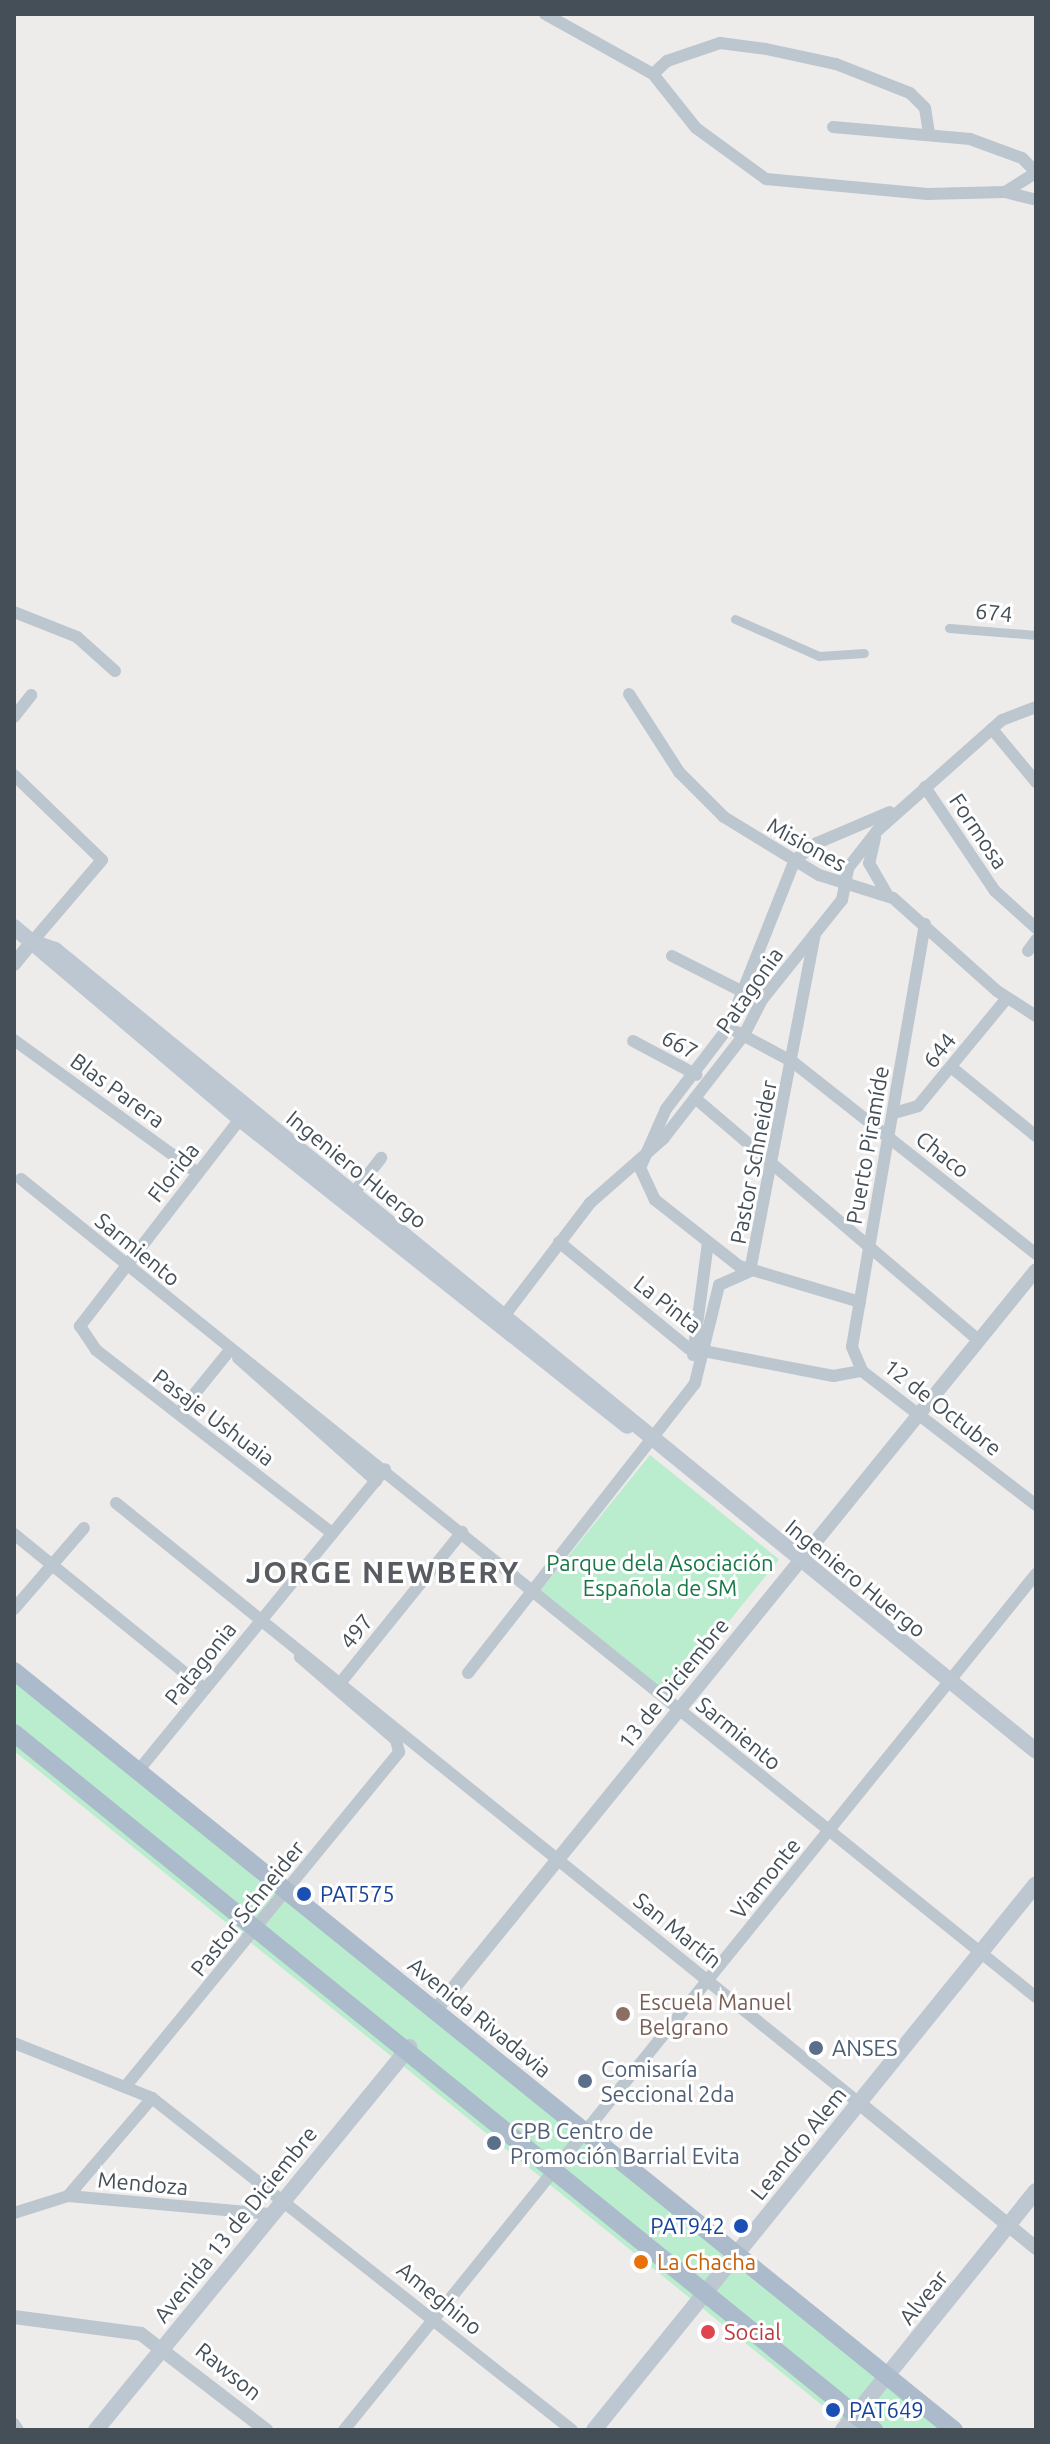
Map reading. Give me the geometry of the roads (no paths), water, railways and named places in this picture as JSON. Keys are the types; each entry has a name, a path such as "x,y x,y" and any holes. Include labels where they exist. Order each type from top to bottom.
{"main road":[{"name":"Ingeniero Huergo","path":"14,927 240,1119 606,1414 649,1439"},
{"name":"Ingeniero Huergo","path":"32,942 55,950 504,1316 649,1439 1036,1751"},
{"name":"Avenida Rivadavia","path":"15,1675 954,2430"},
{"path":"14,1733 409,2047 554,2172 874,2430"},
{"name":"Leandro Alem","path":"594,2430 1036,1884"},
{"name":"Avenida 13 de Diciembre","path":"96,2430 409,2047"},
{"name":"Alvear","path":"843,2430 1036,2191"}],"street":[{"path":"545,14 653,74 696,128 766,179 927,194 1005,192 1036,200"},
{"path":"653,74 667,61 720,43 780,52 910,93 925,108 929,134"},
{"path":"833,127 970,139 1022,158 1036,172 1005,192"},
{"path":"14,612 77,637 115,671"},
{"path":"735,619 819,656 864,653"},
{"name":"674","path":"949,628 1036,635"},
{"name":"Misiones","path":"629,694 706,800 795,860 846,888 888,896 925,924 1007,998 1036,1016"},
{"path":"14,717 31,695"},
{"name":"Patagonia","path":"504,1316 611,1179 643,1154 695,1098 744,1035 761,1001 846,888 848,868 877,831 897,810 1015,710 1036,707"},
{"path":"992,729 1036,782"},
{"path":"14,775 102,860 14,964"},
{"name":"Formosa","path":"925,787 995,891 1036,928"},
{"path":"860,1302 750,1271 708,1243 645,1187 643,1154 693,1073 728,1028 795,860 817,843 897,810"},
{"path":"877,831 869,863 888,896"},
{"name":"Puerto Piramíde","path":"862,1371 852,1347 925,924"},
{"name":"Pastor Schneider","path":"699,1351 719,1285 750,1271 774,1165 815,933"},
{"path":"672,956 761,1001"},
{"name":"644","path":"894,1113 918,1106 1007,998"},
{"name":"Chaco","path":"728,1028 793,1062 1036,1254"},
{"name":"Blas Parera","path":"14,1040 198,1173"},
{"name":"667","path":"633,1041 709,1080"},
{"path":"951,1067 1036,1136"},
{"path":"695,1098 978,1340"},
{"name":"Florida","path":"80,1326 240,1119"},
{"path":"353,1194 381,1158"},
{"name":"Sarmiento","path":"21,1179 230,1350 385,1469 529,1590 1036,1997"},
{"name":"La Pinta","path":"559,1242 699,1351 833,1376 862,1371"},
{"name":"Pastor Schneider","path":"468,1673 529,1590 698,1377 708,1243"},
{"name":"13 de Diciembre","path":"434,2012 1036,1270"},
{"name":"Pasaje Ushuaia","path":"80,1326 96,1350 332,1533"},
{"path":"179,1413 230,1350"},
{"name":"Sarmiento","path":"230,1350 376,1481"},
{"name":"12 de Octubre","path":"862,1371 1036,1505"},
{"name":"Patagonia","path":"138,1771 385,1469"},
{"name":"San Martín","path":"116,1503 260,1621 341,1682 1036,2248"},
{"path":"14,1609 84,1528"},
{"name":"497","path":"341,1682 462,1532"},
{"path":"14,1534 205,1689"},
{"name":"Viamonte","path":"344,2430 1036,1574"},
{"name":"San Martín","path":"293,1647 396,1740 399,1752"},
{"name":"Pastor Schneider","path":"125,2087 399,1752"},
{"path":"14,2043 152,2098 284,2198"},
{"path":"68,2196 152,2098"},
{"name":"Mendoza","path":"14,2213 68,2196 271,2214"},
{"name":"Ameghino","path":"284,2198 572,2430"},
{"name":"Rawson","path":"14,2317 141,2334 163,2346 266,2430"},
{"path":"14,2424 18,2430"}],"place":[{"name":"PAT575","path":"304,1894"},
{"name":"Escuela Manuel Belgrano","path":"623,2014"},
{"name":"ANSES","path":"816,2048"},
{"name":"Comisaría Seccional 2da","path":"585,2081"},
{"name":"CPB Centro de Promoción Barrial Evita","path":"494,2143"},
{"name":"PAT942","path":"741,2226"},
{"name":"La Chacha","path":"641,2262"},
{"name":"Social","path":"708,2332"},
{"name":"PAT649","path":"833,2410"}],"district":[{"name":"JORGE NEWBERY","path":"383,1572"}],"park label":[{"name":"Parque dela Asociación Española de SM","path":"660,1574"}]}
